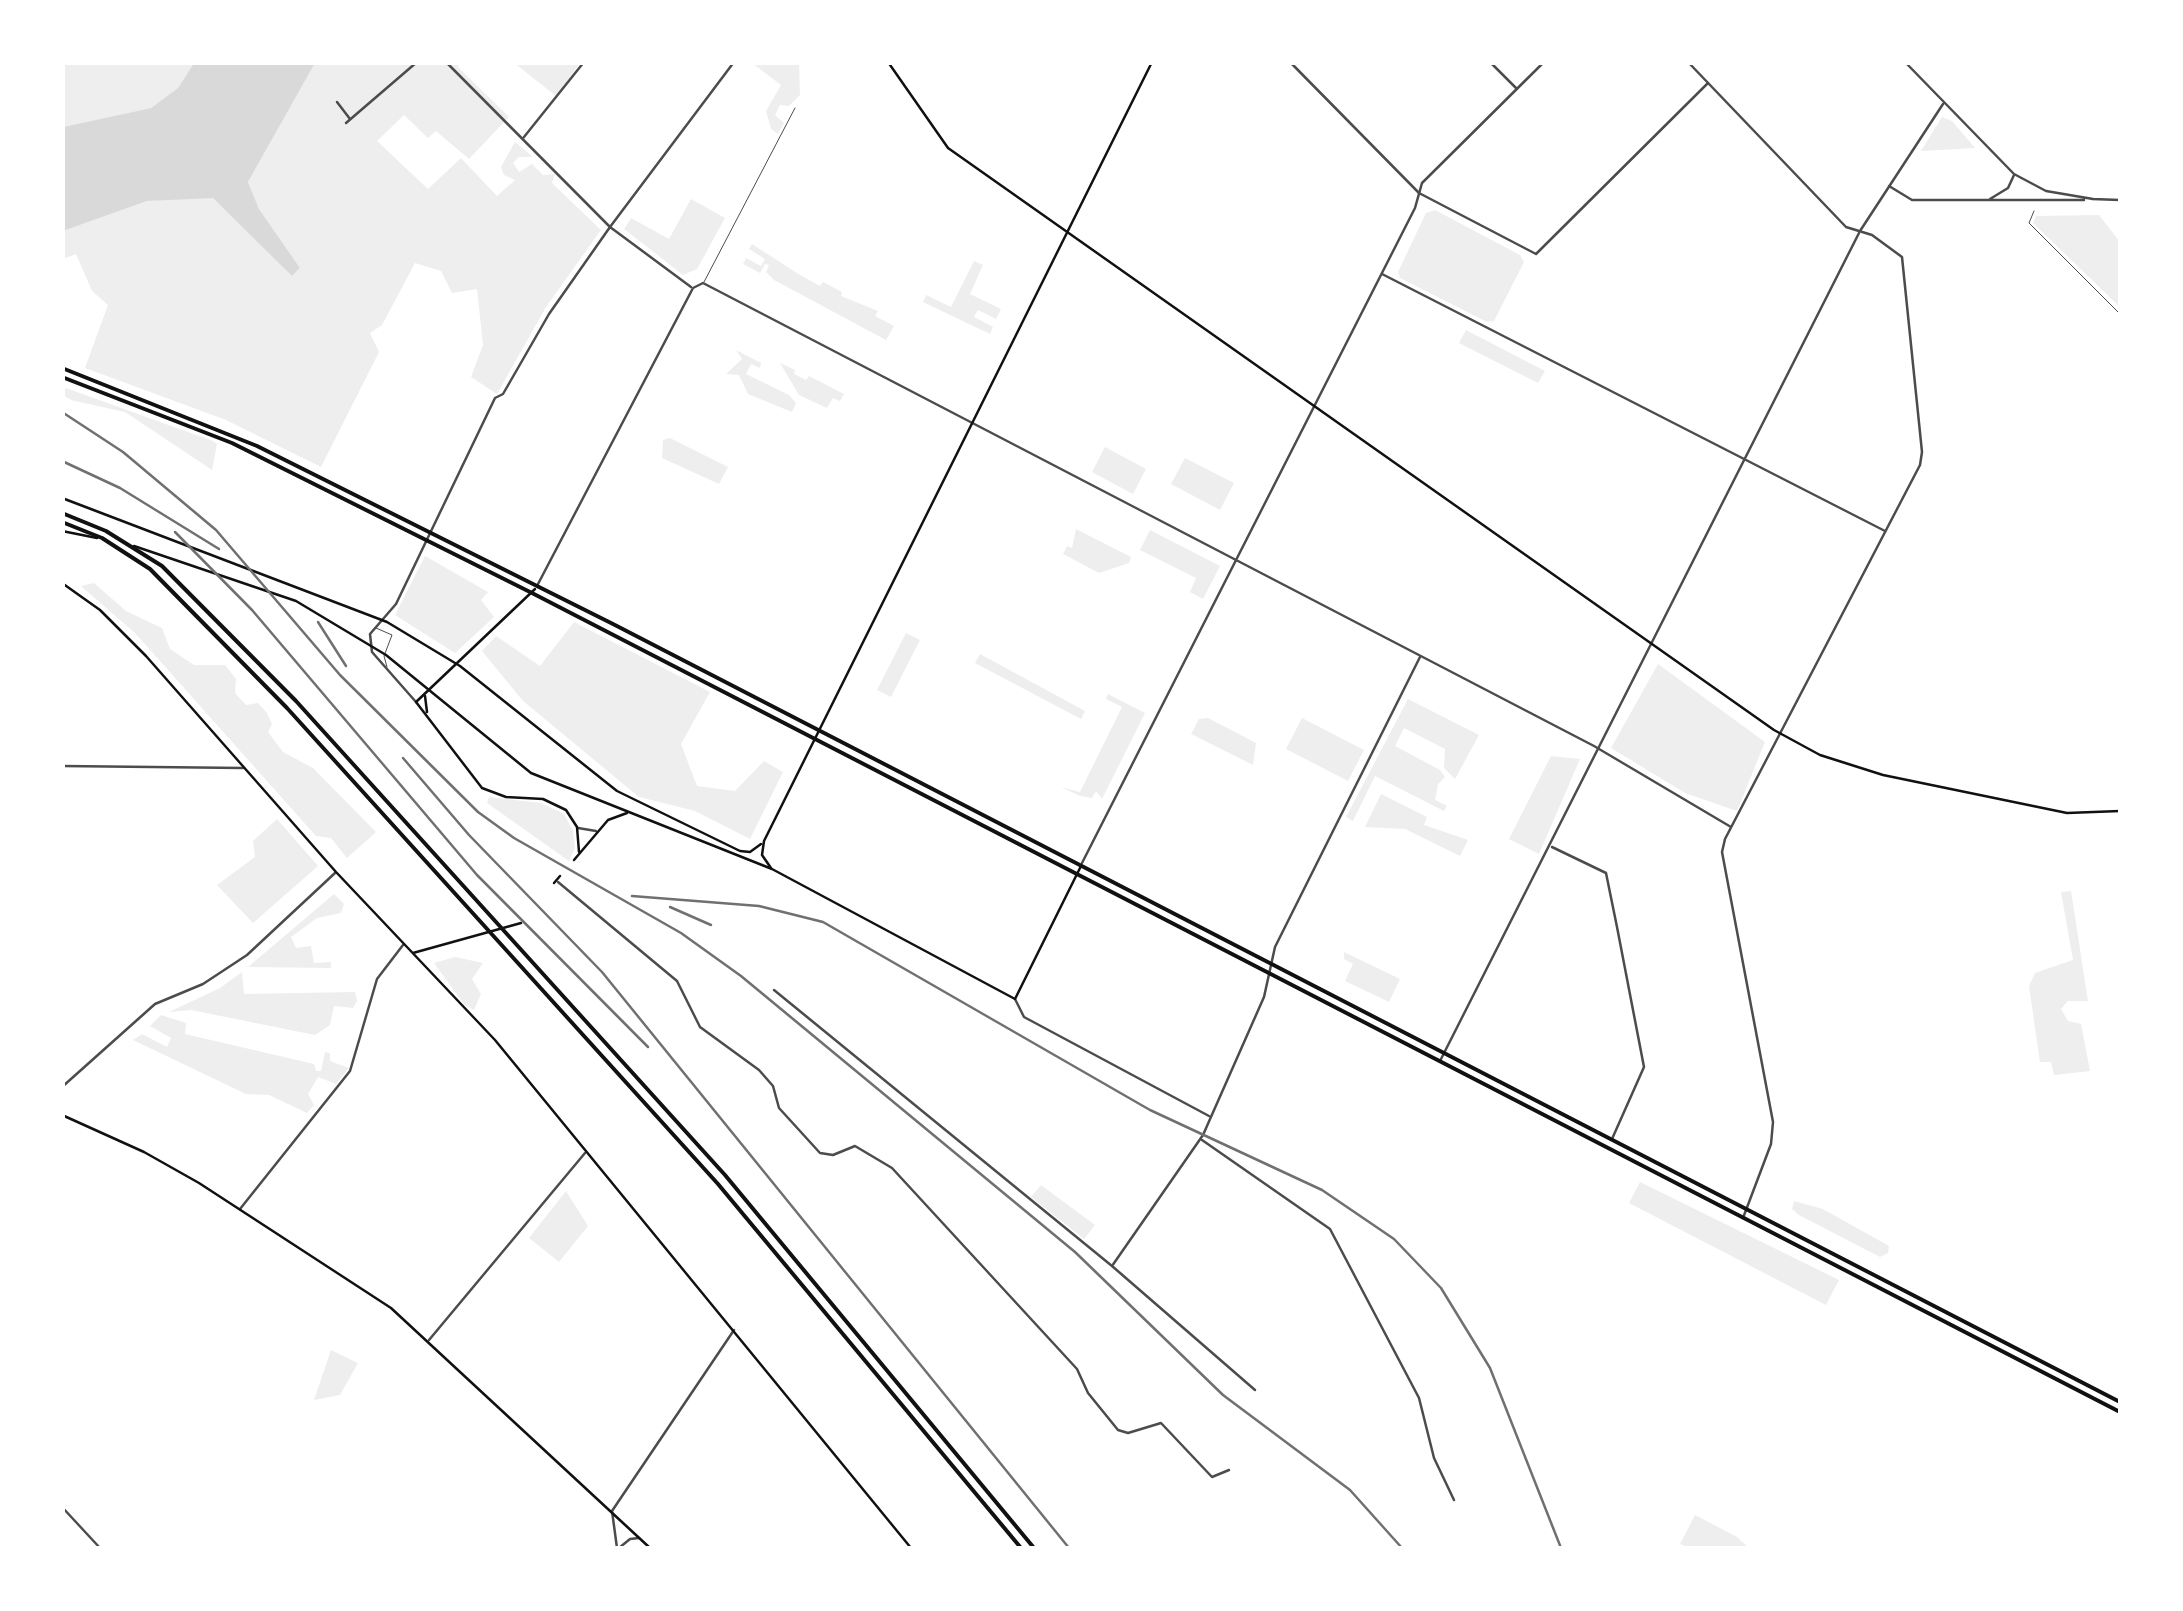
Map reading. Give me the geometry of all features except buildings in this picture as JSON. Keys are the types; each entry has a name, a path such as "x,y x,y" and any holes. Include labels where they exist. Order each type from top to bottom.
{"main road":[{"path":"888,62 942,144 1782,734 1820,754 1884,775 2067,814 2120,812"},
{"path":"772,869 762,855 764,841 1152,62"},
{"path":"62,368 221,430 537,586 2120,1402"},
{"path":"62,377 232,442 2120,1412"},
{"path":"62,498 371,614 436,650 606,783 652,811 740,850 750,852 764,841"},
{"path":"62,512 128,542 183,584 725,1174 1034,1548"},
{"path":"62,522 123,550 176,592 718,1184 1021,1548"},
{"path":"62,531 158,551 296,601 386,655 531,773 772,869 1015,998 1081,864"},
{"path":"62,583 118,628 336,872 495,1040 911,1548"},
{"path":"537,586 416,702 482,788 506,797 555,803 577,827 580,852"},
{"path":"429,690 423,701 433,722"},
{"path":"574,860 596,830 613,816 632,814"},
{"path":"412,954 474,933 514,928 520,922"},
{"path":"62,1115 144,1152 240,1209 391,1308 650,1548"}],"street":[{"path":"337,102 349,122 417,62"},
{"path":"446,62 610,227 692,288"},
{"path":"523,138 584,62"},
{"path":"416,702 370,647 369,638 396,604 495,398 502,394 556,304 610,227 734,62"},
{"path":"1290,62 1419,193 1536,254 1708,83"},
{"path":"1490,62 1516,90"},
{"path":"1081,864 1382,274 1429,174 1544,62"},
{"path":"1688,62 1846,228 1872,235 1902,257 1919,422 1920,465 1731,826 1722,852 1774,1122 1743,1218"},
{"path":"1905,62 2014,174 2046,191 2094,200"},
{"path":"1439,1062 1654,644 1859,232 1944,103"},
{"path":"1989,200 2008,188 2014,174"},
{"path":"1888,186 1912,200 2120,200"},
{"path":"1382,274 1886,532"},
{"path":"537,586 692,288 703,283 1600,750 1731,826"},
{"path":"1112,1266 1200,1139 1271,973 1271,962 1420,657"},
{"path":"62,766 244,768"},
{"path":"577,827 586,833 596,830"},
{"path":"1550,846 1606,873 1610,891 1644,1068 1612,1138"},
{"path":"62,1087 155,1004 203,984 247,956 336,872"},
{"path":"557,880 676,981 700,1027 758,1070 772,1086 779,1108 820,1154 834,1155 855,1146 892,1168 1077,1369 1088,1393 1118,1430 1128,1433 1161,1423 1212,1476 1228,1470"},
{"path":"240,1209 350,1070 376,979 404,944"},
{"path":"774,990 1112,1266 1255,1390"},
{"path":"1015,998 1024,1017 1211,1116"},
{"path":"1200,1139 1330,1228 1418,1398 1434,1458 1454,1500"},
{"path":"429,1340 587,1151"},
{"path":"618,1548 612,1511 734,1330"},
{"path":"62,1507 100,1548"},
{"path":"618,1548 638,1538"}],"lane":[{"path":"703,283 795,108"},
{"path":"2034,210 2029,223 2120,314"},
{"path":"376,628 392,635 384,656 388,670"}],"shaded area":[{"path":"62,63 194,63 178,88 151,108 63,127"},
{"path":"194,63 315,63 248,182 259,209 300,268 292,276 213,198 147,201 63,231 63,127 151,108 178,88"},
{"path":"315,63 461,63 458,67 509,117 469,159 436,131 428,138 404,115 377,141 428,189 461,158 497,196 515,180 504,175 501,167 515,142 533,157 519,157 513,163 519,172 532,164 543,175 555,174 552,183 601,230 546,307 497,394 471,377 483,345 477,289 452,293 441,271 415,263 382,325 370,333 379,352 321,467 226,420 85,368 108,305 92,291 76,254 63,259 63,231 147,201 202,197 213,198 231,213 292,276 300,268 259,209 248,182"},
{"path":"514,63 580,63 556,96"},
{"path":"752,63 799,63 800,95 789,106 780,105 775,115 784,123 778,134 771,129 766,111 781,85"},
{"path":"1942,117 1952,121 1975,148 1921,151"},
{"path":"691,199 725,218 697,269 683,275 624,229 631,218 669,239"},
{"path":"1435,210 1520,255 1524,262 1494,321 1487,322 1400,278 1398,272 1426,213"},
{"path":"2099,215 2120,242 2120,307 2033,223 2036,216"},
{"path":"752,244 820,286 823,282 842,292 841,296 878,311 875,316 894,326 886,340 774,280 766,272 769,265 765,264 760,273 743,264 746,258 761,266 765,259 749,249"},
{"path":"974,261 983,265 970,294 1001,309 996,319 978,310 974,317 993,327 990,334 923,302 926,295 951,307"},
{"path":"1466,330 1545,371 1538,383 1459,343"},
{"path":"736,350 761,363 760,368 751,364 746,374 789,395 796,403 792,412 748,394 739,375 726,374 742,359"},
{"path":"780,363 806,380 809,376 844,394 840,401 833,398 827,408 799,395"},
{"path":"63,387 213,441 217,444 212,470 125,412 71,400 63,395"},
{"path":"670,438 728,467 719,484 662,458 663,440"},
{"path":"1105,447 1146,469 1133,494 1092,472"},
{"path":"1185,458 1234,483 1220,510 1171,484"},
{"path":"1076,529 1131,557 1129,563 1099,573 1063,554 1067,546 1072,548"},
{"path":"1150,530 1220,566 1203,599 1190,592 1196,578 1140,550"},
{"path":"425,556 488,592 481,600 494,617 455,653 395,615"},
{"path":"94,583 126,611 162,628 170,649 194,665 225,665 236,679 235,693 246,705 258,703 267,713 272,724 268,732 283,752 313,768 376,832 347,858 331,838 316,836 135,633 81,586"},
{"path":"574,622 710,692 681,744 697,786 735,791 764,761 783,772 750,839 695,811 639,797 523,701 482,651 496,636 540,666"},
{"path":"906,633 920,640 891,697 877,690"},
{"path":"980,654 1085,711 1081,719 975,663"},
{"path":"1658,664 1765,742 1737,811 1685,793 1611,748"},
{"path":"1108,694 1145,713 1102,799 1096,791 1092,798 1080,796 1061,787 1080,792 1122,707 1106,699"},
{"path":"1408,699 1479,735 1455,779 1444,768 1445,749 1404,728 1395,746 1440,770 1445,777 1438,784 1435,800 1447,806 1444,811 1375,776 1353,821 1346,817"},
{"path":"1208,718 1256,743 1253,765 1191,734 1199,719"},
{"path":"1302,718 1364,750 1348,781 1286,749"},
{"path":"1551,756 1580,759 1539,854 1509,839"},
{"path":"1381,794 1427,817 1424,825 1468,840 1460,856 1405,829 1365,827"},
{"path":"489,797 541,803 564,814 573,831 575,848 569,861 487,803"},
{"path":"277,819 318,866 253,923 217,885 255,857 253,841"},
{"path":"2071,891 2088,1001 2068,1001 2061,1009 2068,1021 2081,1024 2090,1071 2054,1075 2051,1062 2040,1062 2029,986 2035,973 2073,960 2061,892"},
{"path":"334,894 344,904 341,913 317,918 291,937 296,948 311,946 314,963 331,962 331,968 248,967"},
{"path":"1344,952 1400,979 1389,1002 1345,981 1353,964 1344,959"},
{"path":"455,957 483,963 472,979 481,994 474,1010 464,1004 434,963"},
{"path":"242,972 244,994 355,992 357,1001 353,1008 334,1006 330,1025 315,1035 191,1010 169,1012 220,988"},
{"path":"161,1015 186,1023 185,1034 314,1064 316,1071 321,1071 325,1052 330,1053 330,1061 349,1068 336,1084 318,1077 308,1094 314,1105 307,1113 269,1095 246,1094 133,1040 142,1034 167,1047 171,1038 150,1026"},
{"path":"1640,1182 1839,1280 1826,1305 1629,1203"},
{"path":"1041,1185 1095,1225 1084,1239 1031,1197"},
{"path":"566,1191 588,1226 559,1262 529,1238"},
{"path":"1794,1201 1823,1209 1889,1246 1888,1253 1880,1257 1799,1215 1792,1209"},
{"path":"331,1350 358,1363 340,1395 314,1400"},
{"path":"1695,1515 1737,1537 1749,1548 1689,1548 1680,1544"}],"railway":[{"path":"62,412 123,452 216,530 340,675 478,812 514,838 681,933 741,976 1075,1252 1223,1395 1350,1490 1402,1548"},
{"path":"62,461 120,488 219,549"},
{"path":"175,532 252,610 477,875 648,1047"},
{"path":"318,622 346,666"},
{"path":"403,758 469,835 602,972 1069,1548"},
{"path":"632,896 759,906 823,922 1150,1110 1322,1190 1394,1239 1441,1288 1490,1368 1561,1548"},
{"path":"670,907 711,925"}]}
